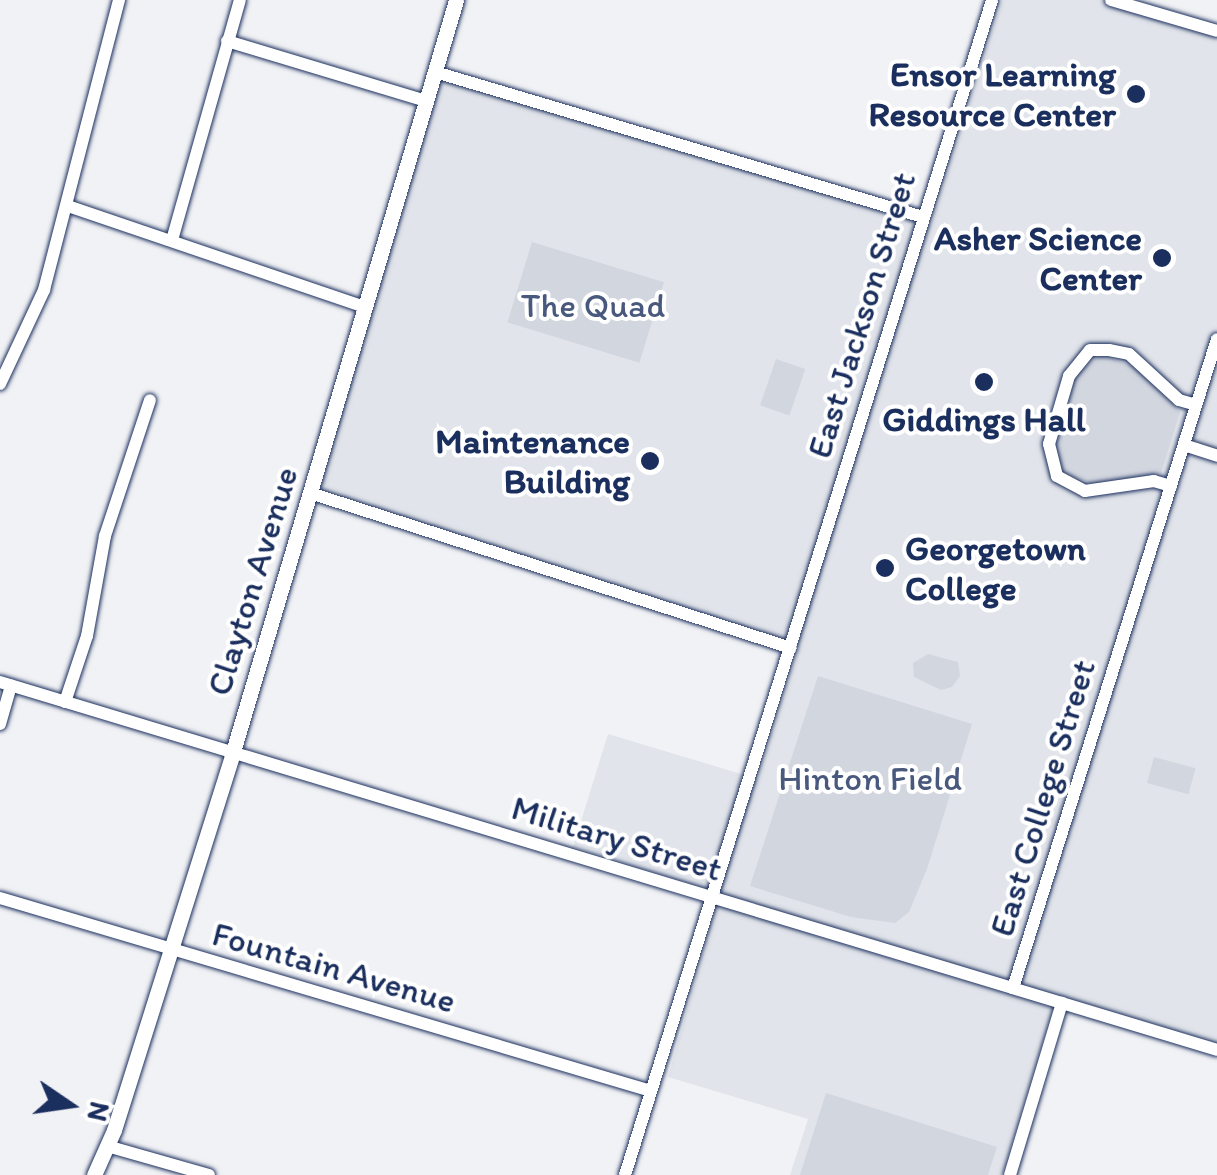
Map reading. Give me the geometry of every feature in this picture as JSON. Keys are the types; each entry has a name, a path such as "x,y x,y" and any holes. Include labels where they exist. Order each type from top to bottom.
{"street":[{"path":"0,384 44,290 118,0"},
{"path":"172,240 240,0"},
{"name":"Clayton Avenue","path":"94,1175 107,1146 232,755 456,0"},
{"name":"East Jackson Street","path":"625,1175 992,0"},
{"path":"1111,0 1217,31"},
{"path":"228,41 426,101"},
{"path":"434,72 923,217"},
{"path":"68,206 364,307"},
{"name":"East College Street","path":"1014,988 1217,339"},
{"path":"1171,486 1154,482 1085,490 1057,476 1048,444 1069,376 1090,350 1129,354 1179,400 1196,405"},
{"path":"65,702 88,636 106,536 150,400"},
{"path":"1184,446 1217,456"},
{"path":"310,493 790,648"},
{"path":"0,724 6,684"},
{"name":"Military Street","path":"6,684 1217,1050"},
{"name":"Fountain Avenue","path":"0,898 652,1092"},
{"path":"1010,1175 1062,1003"},
{"path":"107,1146 209,1175"}],"shaded area":[{"name":"Georgetown College","path":"1002,0 1110,0 1217,37 1217,1043 1057,995 1002,1175 790,1175 808,1119 668,1077 720,893 573,847 608,734 758,779 799,647 316,492 440,77 931,226"}],"green space":[{"name":"The Quad","path":"532,242 664,282 639,363 507,322"},
{"path":"1100,355 1139,368 1180,412 1161,473 1097,485 1062,473 1053,453 1077,374"},
{"path":"776,359 805,369 789,415 760,405"},
{"path":"928,654 958,662 960,676 952,687 941,690 914,677 913,663"},
{"name":"Hinton Field","path":"818,676 972,724 927,869 909,912 895,923 851,917 750,886"},
{"path":"1154,757 1196,768 1189,794 1147,783"},
{"path":"826,1093 997,1147 988,1175 800,1175"}],"place":[{"name":"Ensor Learning Resource Center","path":"1136,94"},
{"name":"Asher Science Center","path":"1162,258"},
{"name":"Giddings Hall","path":"984,382"},
{"name":"Maintenance Building","path":"650,461"},
{"name":"Georgetown College","path":"885,568"}]}
